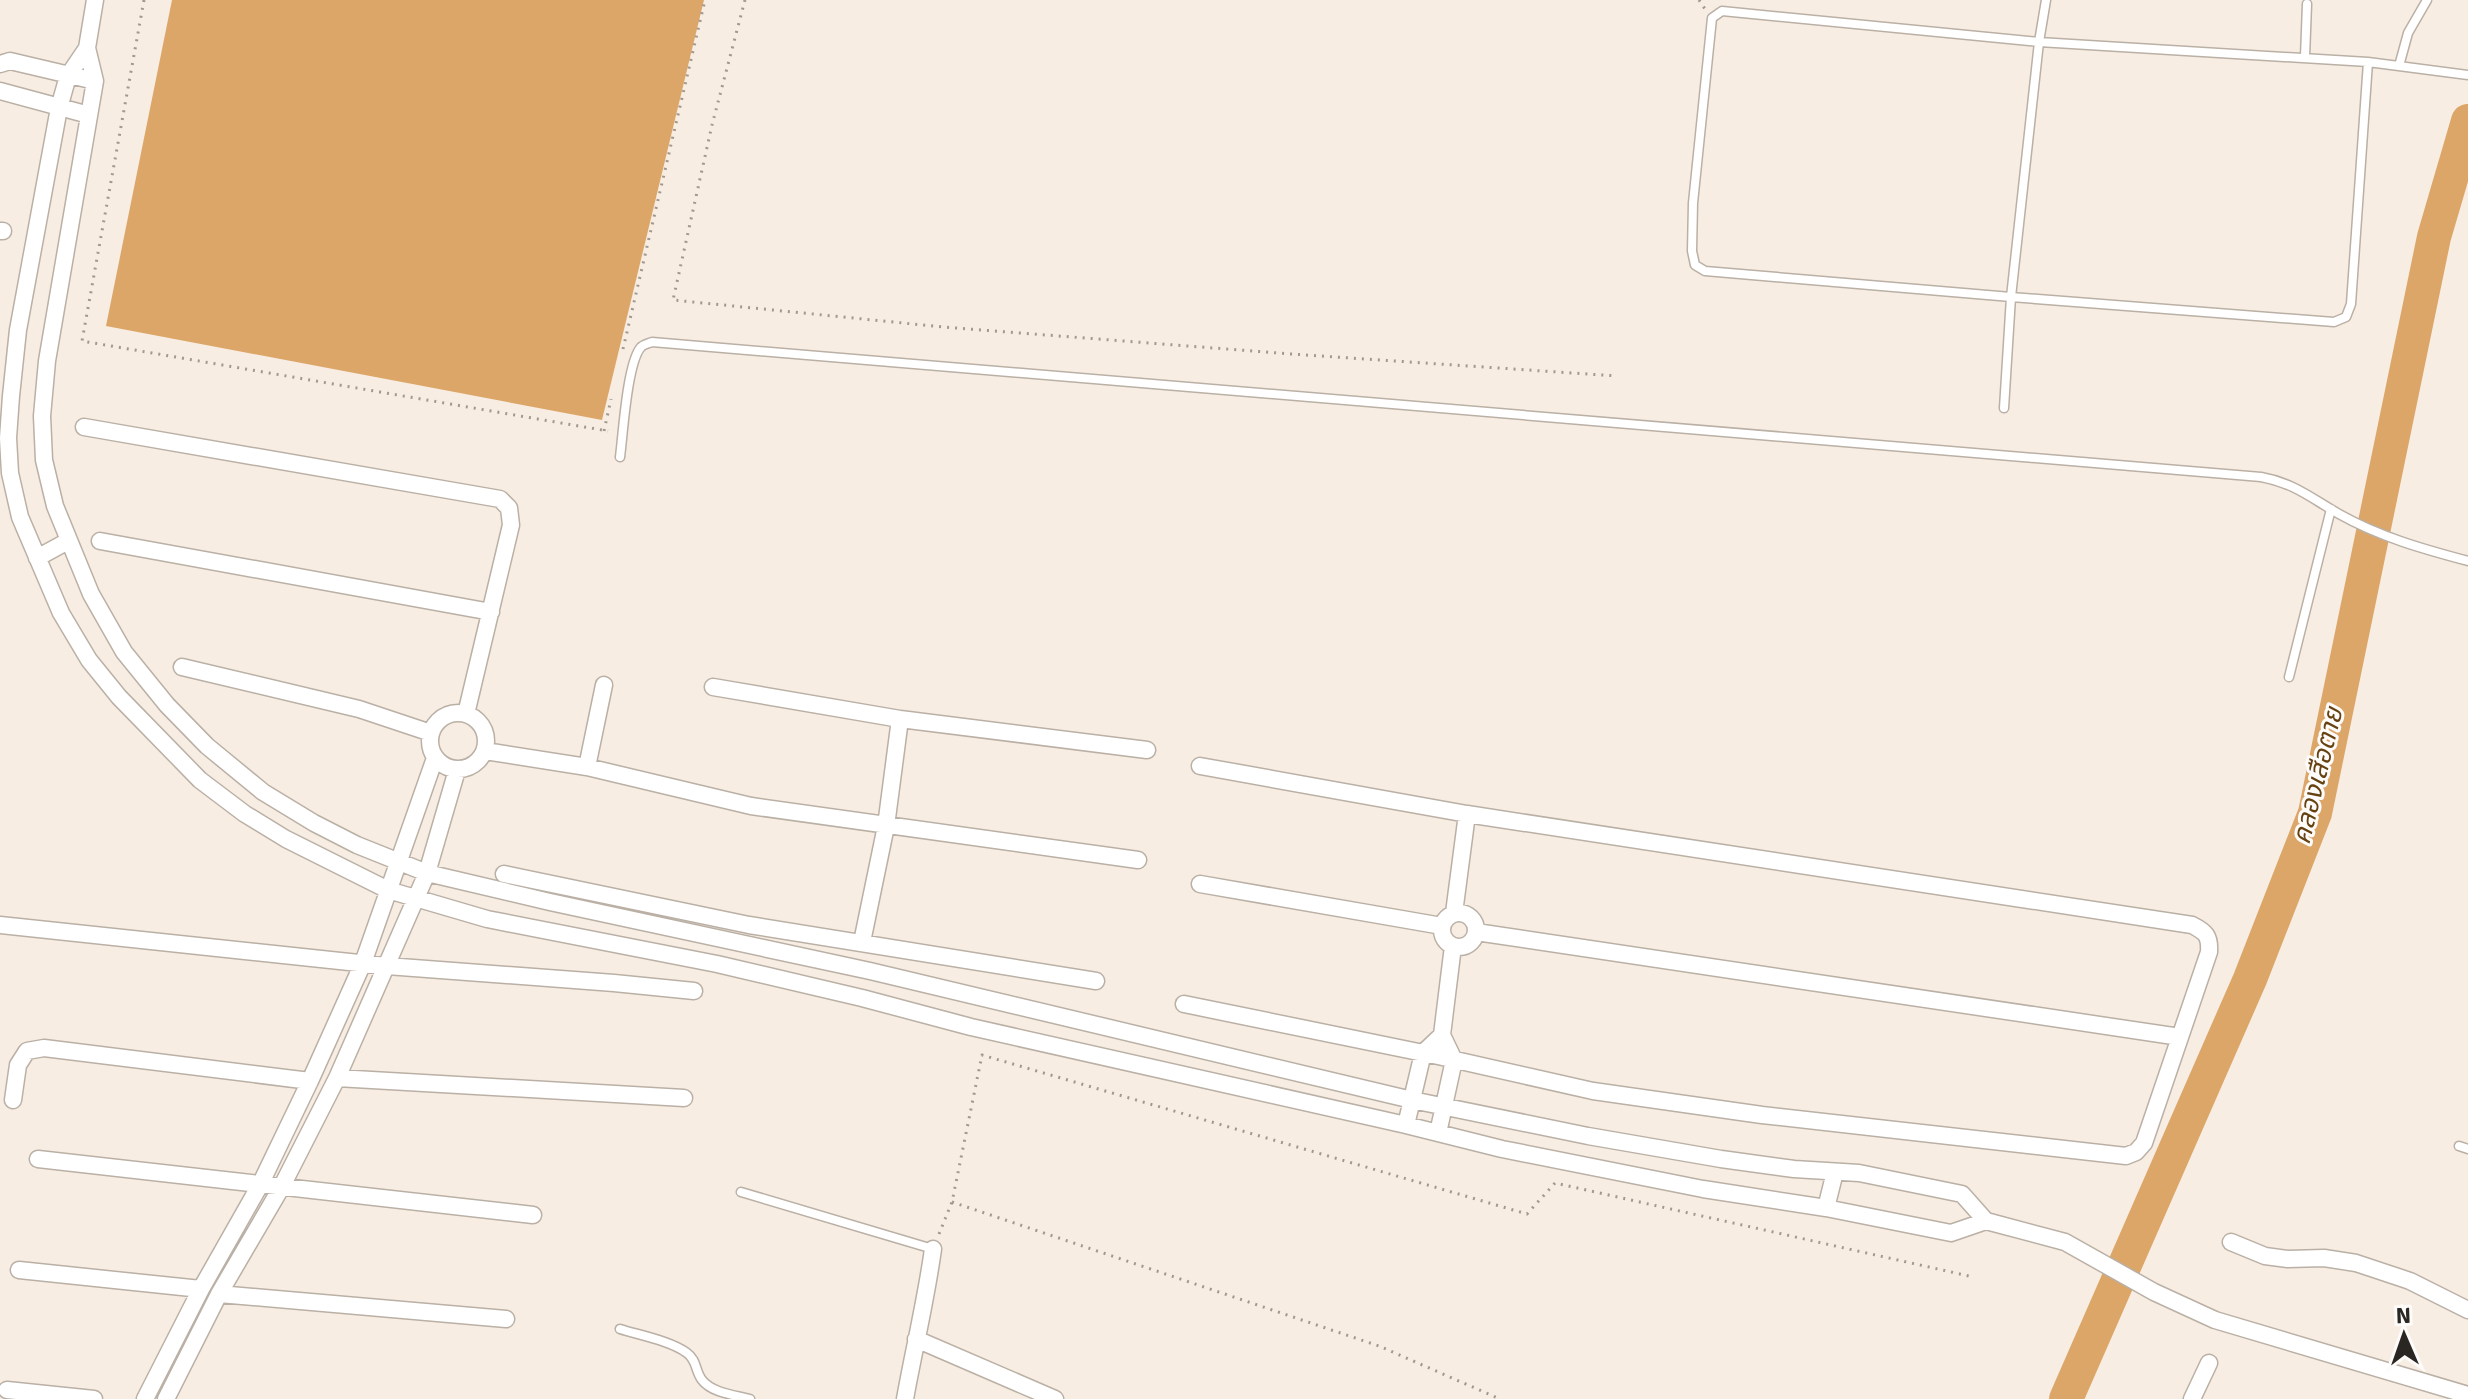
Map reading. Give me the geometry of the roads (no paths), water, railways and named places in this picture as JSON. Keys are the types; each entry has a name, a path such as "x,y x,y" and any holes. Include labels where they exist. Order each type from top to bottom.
{"street":[{"path":"95,0 87,48 95,81 47,361 42,416 44,460 55,506 91,594 124,652 167,705 207,746 263,792 314,823 427,873 870,971 1412,1100 1721,1159 1794,1169 1859,1173 1962,1194 1986,1221 2065,1242 2154,1292 2215,1320 2468,1395"},
{"path":"87,48 68,76 59,108 18,330 8,438 10,473 20,517 37,558 61,613 89,660 147,728 200,780 245,814 286,839 388,890 487,919 717,964 971,1027 1502,1149 1951,1233 1986,1221"},
{"path":"0,64 10,61 95,81"},
{"path":"0,91 89,115"},
{"path":"84,427 500,499 509,508 511,525 466,714"},
{"path":"37,558 68,541"},
{"path":"100,541 491,612"},
{"path":"182,667 359,709 431,733"},
{"path":"587,767 604,685"},
{"path":"713,687 900,719 1147,750"},
{"path":"147,728 167,705"},
{"path":"466,714 481,725 485,733 485,751 474,764 457,770 435,758 429,741 431,733 436,723 445,716 466,714"},
{"path":"862,942 886,826 900,719"},
{"path":"485,751 587,767 751,806 1138,860"},
{"path":"145,1399 201,1289 260,1185 310,1081 363,963 435,758"},
{"path":"1184,1004 1593,1091 1681,1105 2115,1156 2136,1152 2144,1143 2209,952 2210,939 2205,932 2192,925 1467,814 1200,766"},
{"path":"166,1399 219,1294 281,1188 337,1078 427,873 457,770"},
{"path":"1454,913 1467,814"},
{"path":"504,874 749,925 1096,981"},
{"path":"1200,884 1442,926"},
{"path":"1462,913 1475,923 1476,932 1468,944 1453,946 1444,938 1442,926 1446,918 1462,913"},
{"path":"0,925 387,966 694,991"},
{"path":"1476,932 2180,1037"},
{"path":"1438,1133 1454,1060 1442,1035 1453,946"},
{"path":"862,998 870,971"},
{"path":"1406,1125 1423,1053 1442,1035"},
{"path":"13,1100 18,1065 27,1051 44,1048 310,1081"},
{"path":"337,1078 684,1098"},
{"path":"38,1159 533,1215"},
{"path":"1826,1208 1835,1172"},
{"path":"2231,1242 2265,1256 2324,1258 2356,1263 2410,1281 2468,1310"},
{"path":"905,1399 933,1249"},
{"path":"19,1270 201,1289"},
{"path":"219,1294 506,1319"},
{"path":"916,1339 1055,1399"},
{"path":"2192,1399 2209,1363"},
{"path":"7,1390 94,1399"}],"lane":[{"path":"2004,408 2011,297 2046,0"},
{"path":"2399,66 2408,33 2427,0"},
{"path":"2305,57 2307,4"},
{"path":"2368,62 2351,304 2346,317 2334,322 1705,271 1695,265 1692,251 1693,203 1712,18 1722,11 2039,42 2368,62 2468,75"},
{"path":"620,457 631,374 638,350 652,342 2261,477 2283,481 2393,540 2468,561"},
{"path":"2289,677 2335,511"},
{"path":"741,1192 933,1249"},
{"path":"620,1329 680,1349 694,1360 705,1384 750,1399"}],"waterway":[{"name":"คลองเสือตาย","path":"2066,1399 2250,979 2315,813 2434,237 2468,121"}]}
